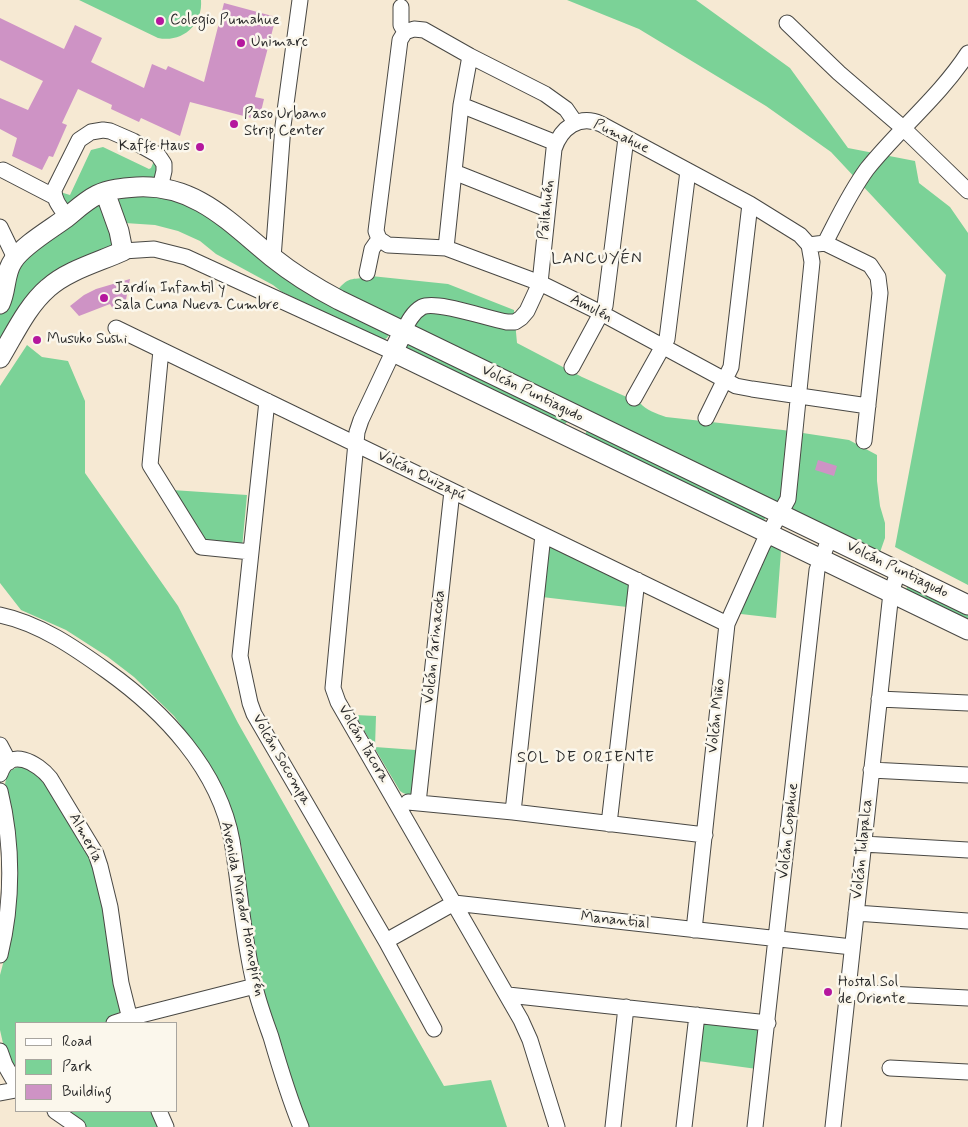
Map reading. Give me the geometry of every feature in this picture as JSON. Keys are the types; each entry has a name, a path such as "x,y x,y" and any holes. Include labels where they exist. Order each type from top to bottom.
{"main road":[{"name":"Volcán Puntiagudo","path":"15,258 93,197 104,192 132,187 160,188 184,194 208,206 274,258 327,294 968,605"},
{"path":"104,192 120,231 123,251"},
{"name":"Volcán Puntiagudo","path":"0,358 27,314 49,287 70,275 123,251"},
{"path":"0,304 5,295 9,270 15,258"},
{"name":"Volcán Tacora","path":"394,352 403,332"},
{"name":"Volcán Puntiagudo","path":"394,352 968,630"},
{"path":"570,437 581,418"}],"street":[{"path":"274,258 283,126 298,1"},
{"path":"367,272 372,249 378,240 376,231 394,86 400,40 405,32 401,24 401,7"},
{"path":"787,23 839,72 904,128 968,191"},
{"name":"Pumahue","path":"405,32 414,29 424,30 553,99 566,109 575,122 583,120 596,122 750,204 800,235 809,245"},
{"path":"825,243 841,211 868,169 943,85 968,53"},
{"path":"446,248 461,105 470,56"},
{"path":"461,105 556,143"},
{"name":"Pailahuén","path":"403,332 414,313 430,305 446,306 507,322 515,322 527,311 540,283 552,154 564,130 575,122"},
{"path":"54,197 54,190 79,140 87,134 96,131 110,131 158,155 164,164 160,188"},
{"path":"572,367 605,306 626,138"},
{"path":"4,170 54,197 67,217"},
{"path":"634,398 667,339 688,171"},
{"path":"454,172 547,209"},
{"path":"706,418 731,367 750,204"},
{"path":"0,226 15,258"},
{"name":"Amulén","path":"378,240 388,245 446,248 540,283 601,313 736,386 868,406"},
{"path":"809,245 825,243 870,265 878,277 880,293 864,441"},
{"name":"Volcán Miño","path":"694,930 727,624 769,533 786,504 789,492 812,262 809,245"},
{"name":"Volcán Puntiagudo","path":"123,251 154,249 186,257 394,352"},
{"name":"Volcán Quizapú","path":"116,328 727,624"},
{"path":"161,350 150,465 201,547 251,552"},
{"name":"Volcán Tacora","path":"394,352 357,432 332,688 338,702 508,995 528,1035 557,1127"},
{"name":"Volcán Socompa","path":"267,401 240,656 250,703 254,714 386,941 434,1029"},
{"name":"Volcán Parinacota","path":"418,802 452,491"},
{"path":"513,812 543,535"},
{"name":"Volcán Copahue","path":"755,1127 817,570 820,558 830,537"},
{"name":"Volcán Tulapalca","path":"833,1127 891,593 898,572"},
{"path":"609,824 637,580"},
{"name":"Avenida Mirador Hornopirén","path":"0,615 13,618 39,630 93,661 141,697 165,720 188,747 209,780 232,840 242,914 255,986 285,1085 301,1127"},
{"path":"879,699 968,703"},
{"path":"0,745 9,762 0,774"},
{"name":"Almería","path":"9,762 20,759 35,763 43,770 50,778 96,854 104,878 120,984 130,1020"},
{"path":"871,770 968,776"},
{"path":"0,791 6,818 10,886 0,955"},
{"path":"395,800 705,835"},
{"path":"864,844 968,850"},
{"path":"386,941 454,903"},
{"name":"Manantial","path":"454,903 852,947"},
{"path":"856,913 968,921"},
{"path":"130,1020 255,986"},
{"path":"848,992 968,998"},
{"path":"508,995 768,1023"},
{"path":"613,1127 626,1007"},
{"path":"684,1127 697,1015"},
{"path":"0,1051 5,1065 15,1082"},
{"path":"890,1068 968,1072"},
{"path":"0,1093 15,1090"},
{"path":"56,1112 78,1127"},
{"path":"159,1112 166,1127"}],"green space":[{"name":"Colegio Pumahue","path":"79,0 201,0 201,9 195,24 189,30 183,35 167,39 158,38"},
{"path":"567,0 696,0 790,68 848,148 915,161 919,183 950,207 968,233 968,585 895,547 946,275 831,152 766,106 639,29"},
{"path":"103,147 149,169 154,161 157,163 156,182 67,207 60,192 70,195 91,150"},
{"path":"122,194 180,198 389,333 388,336 382,340 282,292 273,285 216,254 200,241 178,231 155,225 125,223 117,202"},
{"path":"100,203 114,244 83,260 0,346 0,311 22,257"},
{"path":"371,276 448,284 514,310 517,343 663,416 849,440 877,455 877,481 880,506 885,523 885,538 879,555 336,292 349,280"},
{"path":"411,343 567,420 567,422 564,425 406,349 407,345"},
{"path":"27,345 42,357 68,361 85,401 85,473 178,606 238,723 444,1086 491,1080 507,1127 308,1127 263,994 249,913 242,849 237,828 218,779 174,716 134,677 108,657 66,630 21,610 0,583 0,386"},
{"path":"587,430 766,517 763,522 585,435"},
{"path":"172,490 247,495 242,548 208,545"},
{"path":"770,544 781,549 776,618 741,614 740,610"},
{"path":"551,547 626,582 629,587 627,607 542,597 549,549"},
{"path":"910,586 968,612 968,623 906,590"},
{"path":"355,715 376,716 375,747 416,750 412,793 409,795 400,791"},
{"path":"23,766 42,777 91,858 98,880 121,1011 105,1022 15,1022 15,1073 5,1052 0,1030 0,975 9,941 5,785 7,777 15,768"},
{"path":"703,1023 758,1030 757,1069 698,1061"},
{"path":"67,1112 151,1112 158,1127 86,1127"}],"building":[{"path":"224,3 276,17 255,97 264,99 259,120 190,102 180,136 141,118 139,122 111,109 112,105 78,89 62,123 67,125 53,157 49,156 42,170 12,156 17,138 0,129 0,98 28,110 43,81 0,60 0,18 64,49 75,25 102,38 91,62 144,88 152,64 166,70 168,66 204,82"},
{"name":"Jardín Infantil y Sala Cuna Nueva Cumbre","path":"130,279 125,305 114,311 110,304 79,316 70,306 84,295 96,289"},
{"path":"818,460 837,466 834,476 815,470"}],"place":[{"name":"Colegio Pumahue","path":"160,21"},
{"name":"Unimarc","path":"241,43"},
{"name":"Paso Urbano Strip Center","path":"234,124"},
{"name":"Kaffe Haus","path":"200,147"},
{"name":"Jardín Infantil y Sala Cuna Nueva Cumbre","path":"104,298"},
{"name":"Musuko Sushi","path":"37,340"},
{"name":"Hostal Sol de Oriente","path":"828,992"}],"district":[{"name":"LANCUYÉN","path":"597,260"},
{"name":"SOL DE ORIENTE","path":"586,759"}]}
